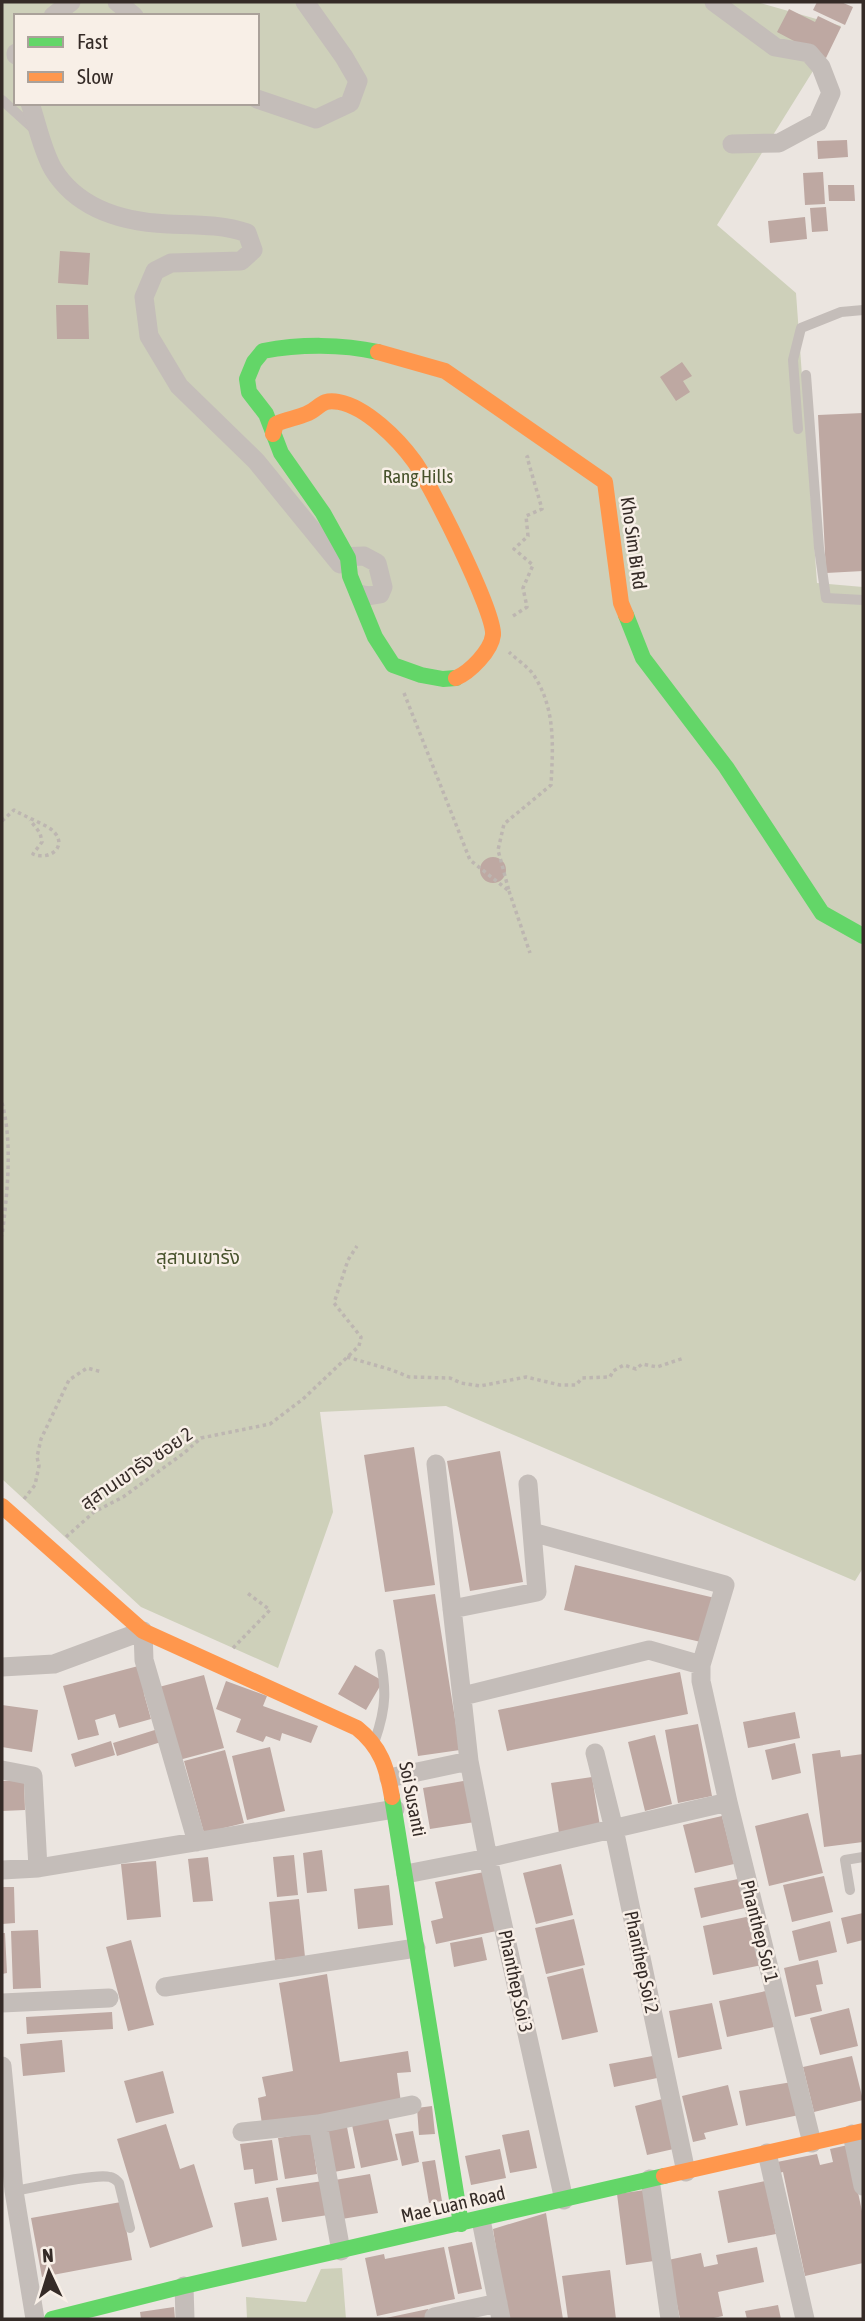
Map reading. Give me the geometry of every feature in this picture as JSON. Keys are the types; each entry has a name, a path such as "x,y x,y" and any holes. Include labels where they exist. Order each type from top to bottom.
{"street":[{"path":"56,14 71,2"},
{"path":"117,2 132,14"},
{"path":"259,100 316,119 350,103 358,81 305,2"},
{"path":"720,3 775,47 809,54 821,67 831,93 818,122 779,143 732,144"},
{"path":"31,105 52,169 71,191 89,206 118,218 158,224 230,227 247,233 253,250 241,261 171,263 155,271 144,297 149,336 179,386 257,461 348,571"},
{"name":"Kho Sim Bi Rd","path":"266,414 248,392 247,379 262,351 280,348 355,347 385,352 445,372 605,482 621,603 643,658 726,767 822,913 863,936"},
{"path":"273,434 276,424 291,417 308,414 326,401 341,402 377,422 414,461 465,557 492,623 493,638 473,669 457,678 443,679 393,665 375,637 323,513 281,453 273,434 266,414 291,417"},
{"name":"Phanthep Soi 3","path":"436,1464 469,1760 488,1858 564,2200"},
{"path":"452,1609 537,1592 528,1484"},
{"path":"7,1510 143,1631 357,1728 374,1741"},
{"path":"463,1696 649,1650 701,1665 725,1585 532,1532"},
{"path":"2,1667 54,1664 143,1631"},
{"path":"143,1631 144,1660 197,1842"},
{"name":"Phanthep Soi 1","path":"701,1665 701,1681 728,1802 812,2143"},
{"name":"Soi Susanti","path":"374,1741 386,1760 395,1809 461,2224"},
{"name":"Phanthep Soi 2","path":"595,1753 614,1829 686,2172"},
{"path":"389,1779 469,1760"},
{"path":"2,1770 33,1776 38,1868"},
{"path":"406,1874 488,1858 728,1802"},
{"path":"2,1870 38,1868 395,1809"},
{"path":"165,1987 415,1948"},
{"path":"2,2003 108,1998"},
{"path":"2,2066 14,2191 34,2319"},
{"path":"242,2132 318,2124 412,2105"},
{"path":"318,2124 341,2251"},
{"path":"858,2132 863,2186"},
{"name":"Mae Luan Road","path":"52,2319 86,2315 184,2286 858,2132"},
{"path":"766,2153 805,2319"},
{"path":"650,2179 670,2319"},
{"path":"434,2319 500,2311 481,2220"},
{"path":"184,2286 185,2319"}],"lane":[{"path":"2,100 40,135"},
{"path":"798,429 793,360 801,328 841,312 863,310"},
{"path":"806,375 819,548 826,598 863,600"},
{"path":"374,1741 382,1720 386,1689 380,1654"},
{"path":"850,1890 845,1860 863,1857"},
{"path":"14,2191 87,2178 114,2178 119,2183 130,2228"}],"path":[{"path":"507,619 527,607 523,588 533,565 514,549 528,536 526,516 542,509 527,457 547,442"},
{"path":"493,638 532,673 549,705 553,737 551,785 504,824 498,850 530,953"},
{"path":"393,665 470,860 509,891"},
{"path":"2,821 14,810 55,832 58,848 50,855 41,858 33,854 42,842 40,833 30,820"},
{"path":"2,1103 6,1143 6,1194 2,1236"},
{"path":"347,1357 359,1346 360,1337 334,1303 348,1259 357,1246"},
{"path":"347,1357 409,1377 450,1378 461,1383 480,1385 526,1377 560,1385 576,1385 582,1378 610,1377 613,1371 624,1364 636,1369 642,1364 657,1367 684,1358"},
{"name":"สุสานเขารัง ซอย 2","path":"53,1551 94,1512 123,1497 201,1438 270,1424 303,1399 347,1357"},
{"path":"7,1510 35,1485 41,1439 69,1380 87,1367 102,1372"},
{"path":"217,1664 270,1610 246,1592"}],"green space":[{"name":"Rang Hills","path":"2,2 757,2 841,26 717,225 796,293 817,583 863,587 863,1568 855,1581 446,1406 320,1412 333,1512 278,1668 141,1607 2,1479"},
{"path":"342,2268 346,2319 247,2319 246,2297 306,2302 321,2269"}],"building":[{"path":"817,2 841,2 853,7 845,25 813,10"},
{"path":"789,9 815,22 818,16 841,27 826,58 777,32"},
{"path":"847,140 848,157 818,159 817,141"},
{"path":"823,172 825,204 805,205 803,173"},
{"path":"828,185 854,185 855,201 829,201"},
{"path":"826,207 828,231 812,232 810,208"},
{"path":"805,217 807,239 770,243 768,221"},
{"path":"60,251 90,253 88,285 58,283"},
{"path":"56,305 88,305 89,339 57,339"},
{"path":"682,362 692,376 683,381 690,392 676,401 660,377"},
{"path":"863,413 863,571 826,573 818,415"},
{"path":"493,857 502,861 506,870 502,879 493,883 484,879 480,870 484,861"},
{"path":"414,1447 435,1585 385,1592 364,1455"},
{"path":"500,1451 523,1582 470,1591 447,1461"},
{"path":"575,1565 715,1598 705,1643 564,1610"},
{"path":"435,1594 460,1750 418,1756 393,1600"},
{"path":"142,1665 144,1694 151,1719 119,1728 115,1714 95,1720 99,1735 78,1740 63,1686"},
{"path":"355,1665 383,1681 366,1710 338,1694"},
{"path":"680,1672 688,1714 507,1751 498,1710"},
{"path":"204,1675 224,1748 179,1760 159,1687"},
{"path":"226,1681 267,1696 263,1706 318,1726 311,1743 282,1733 280,1741 266,1736 263,1742 236,1732 241,1719 216,1709"},
{"path":"2,1705 38,1710 32,1752 2,1747"},
{"path":"795,1712 800,1738 748,1748 743,1722"},
{"path":"698,1724 712,1796 678,1803 665,1730"},
{"path":"158,1729 161,1742 117,1756 113,1743"},
{"path":"655,1735 672,1804 645,1811 628,1742"},
{"path":"111,1741 115,1755 75,1767 71,1754"},
{"path":"795,1743 801,1773 772,1780 765,1750"},
{"path":"270,1747 285,1811 247,1820 232,1756"},
{"path":"225,1750 244,1823 204,1833 184,1761"},
{"path":"840,1750 841,1757 863,1754 863,1842 824,1847 812,1754"},
{"path":"592,1777 600,1826 559,1833 551,1783"},
{"path":"24,1780 25,1810 2,1811 2,1781"},
{"path":"469,1780 475,1822 430,1829 423,1788"},
{"path":"808,1813 823,1873 769,1886 755,1826"},
{"path":"722,1816 734,1864 695,1873 683,1825"},
{"path":"322,1850 327,1891 307,1893 303,1853"},
{"path":"294,1855 298,1895 277,1897 273,1857"},
{"path":"208,1857 213,1901 193,1902 188,1859"},
{"path":"156,1861 161,1917 127,1920 121,1864"},
{"path":"561,1864 573,1915 536,1924 523,1873"},
{"path":"489,1871 501,1930 436,1944 431,1921 443,1918 435,1882"},
{"path":"824,1876 833,1912 792,1922 783,1885"},
{"path":"743,1878 749,1907 701,1918 694,1888"},
{"path":"389,1885 393,1925 358,1929 354,1889"},
{"path":"2,1887 14,1887 15,1923 2,1924"},
{"path":"299,1899 305,1957 275,1960 269,1902"},
{"path":"863,1913 863,1940 847,1944 841,1918"},
{"path":"751,1916 762,1965 713,1975 703,1926"},
{"path":"574,1919 585,1965 546,1974 535,1928"},
{"path":"830,1921 837,1952 799,1961 792,1931"},
{"path":"38,1930 41,1988 13,1989 11,1931"},
{"path":"2,1933 5,1933 7,1973 2,1974"},
{"path":"482,1937 487,1960 454,1967 450,1943"},
{"path":"131,1940 154,2025 128,2031 106,1947"},
{"path":"818,1960 823,1984 816,1985 822,2011 795,2017 784,1968"},
{"path":"583,1968 598,2032 562,2040 547,1977"},
{"path":"327,1974 340,2062 408,2051 411,2072 397,2073 401,2103 262,2124 258,2098 266,2096 262,2077 293,2071 279,1983"},
{"path":"766,1991 774,2027 727,2037 719,2001"},
{"path":"712,2003 722,2049 678,2058 669,2011"},
{"path":"849,2008 858,2046 820,2055 810,2018"},
{"path":"112,2012 113,2029 27,2034 26,2017"},
{"path":"62,2040 65,2072 23,2076 20,2044"},
{"path":"658,2055 662,2077 614,2087 609,2064"},
{"path":"852,2056 863,2100 814,2112 803,2067"},
{"path":"163,2071 174,2113 136,2123 124,2081"},
{"path":"792,2082 799,2115 746,2126 739,2091"},
{"path":"728,2085 738,2125 704,2133 706,2139 693,2142 682,2096"},
{"path":"666,2098 678,2148 647,2155 635,2106"},
{"path":"432,2106 435,2134 419,2135 417,2108"},
{"path":"388,2117 398,2160 361,2168 352,2125"},
{"path":"346,2122 355,2168 334,2172 325,2126"},
{"path":"166,2124 180,2169 194,2164 213,2227 150,2248 117,2139"},
{"path":"529,2130 537,2168 510,2173 502,2135"},
{"path":"413,2131 419,2162 402,2166 395,2134"},
{"path":"311,2133 317,2174 285,2179 278,2138"},
{"path":"272,2140 278,2180 255,2184 253,2169 244,2170 240,2144"},
{"path":"848,2145 863,2216 863,2263 805,2276 783,2172 774,2174 772,2163 817,2154 820,2165 833,2162 830,2149"},
{"path":"500,2149 506,2178 471,2185 465,2156"},
{"path":"435,2160 442,2201 429,2203 422,2162"},
{"path":"370,2174 378,2213 342,2219 335,2180"},
{"path":"323,2181 328,2215 282,2222 276,2188"},
{"path":"765,2181 776,2234 728,2243 718,2191"},
{"path":"645,2190 654,2261 626,2265 617,2194"},
{"path":"268,2197 277,2240 242,2247 234,2203"},
{"path":"121,2202 132,2260 42,2277 31,2218"},
{"path":"546,2213 563,2319 507,2319 493,2229"},
{"path":"472,2242 482,2289 458,2294 448,2247"},
{"path":"444,2247 455,2299 377,2316 365,2258 384,2254 385,2259"},
{"path":"757,2247 764,2282 718,2292 723,2316 680,2319 668,2260 701,2253 704,2267 718,2264 716,2255"},
{"path":"610,2270 616,2319 568,2319 562,2276"},
{"path":"778,2305 781,2319 747,2319 745,2311"},
{"path":"174,2307 175,2319 141,2319 140,2312"},
{"path":"428,2309 430,2319 386,2319 386,2318"}],"traffic: fast":[{"path":"378,352 321,346 263,351 254,362 247,379 249,392 266,414 281,453 323,513 348,558 350,576 375,637 393,665 421,675 443,679 456,678"},
{"path":"626,615 643,658 726,767 822,913 863,936"},
{"path":"392,1797 461,2224"},
{"path":"52,2319 184,2286 664,2176"}],"traffic: slow":[{"path":"378,352 445,371 605,482 621,603 626,615"},
{"path":"273,434 276,424 311,412 328,401 339,402 360,410 381,425 414,461 460,548 491,622 493,635 488,648 473,666 456,678"},
{"path":"2,1506 143,1631 357,1728 372,1743 382,1759 392,1797"},
{"path":"664,2176 863,2131"}],"park label":[{"name":"สุสานเขารัง","path":"198,1257"}]}
